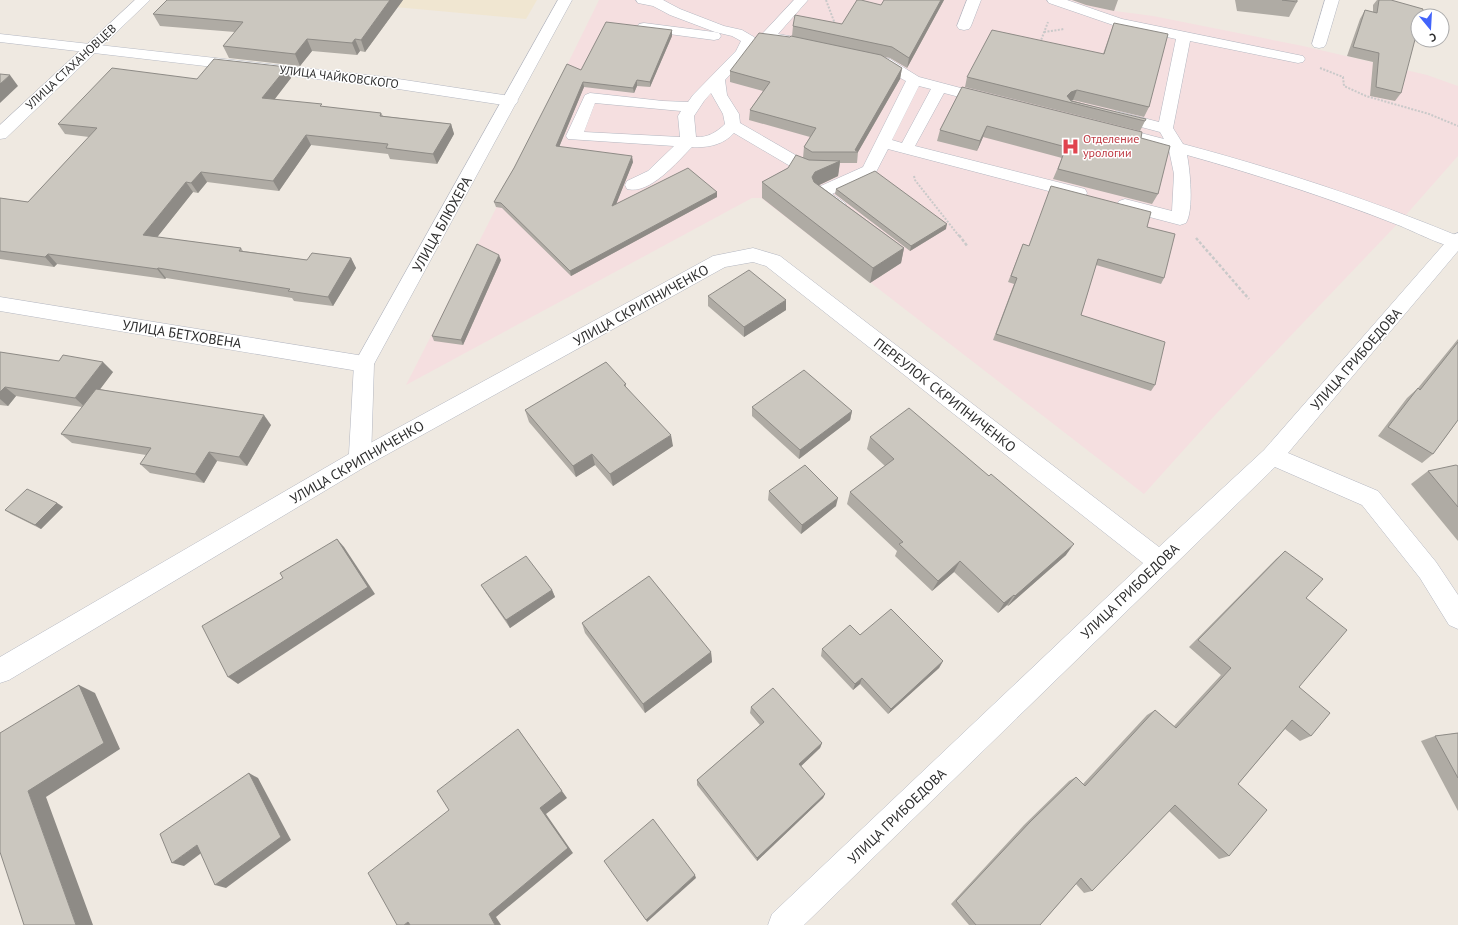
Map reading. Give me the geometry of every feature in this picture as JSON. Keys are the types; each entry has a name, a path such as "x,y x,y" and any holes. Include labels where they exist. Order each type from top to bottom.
{"street":[{"name":"УЛИЦА СТАХАНОВЦЕВ","path":"0,134 143,0"},
{"name":"УЛИЦА БЛЮХЕРА","path":"360,459 364,364 565,0"},
{"path":"1319,44 1332,0"},
{"name":"УЛИЦА ЧАЙКОВСКОГО","path":"0,38 385,82 510,101"},
{"name":"УЛИЦА ГРИБОЕДОВА","path":"783,925 1272,456 1457,241"},
{"name":"ПЕРЕУЛОК СКРИПНИЧЕНКО","path":"720,262 753,255 774,261 1160,562"},
{"name":"УЛИЦА СКРИПНИЧЕНКО","path":"0,671 360,459 720,262"},
{"name":"УЛИЦА БЕТХОВЕНА","path":"0,304 364,364"},
{"path":"1272,456 1370,498 1428,570 1458,617"}],"lane":[{"path":"643,0 657,2 675,12 720,29 737,33 749,40"},
{"path":"768,36 801,0"},
{"path":"964,26 974,0"},
{"path":"1056,0 1118,22 1298,59"},
{"path":"629,25 749,40 768,36 812,45"},
{"path":"1111,202 1180,219 1183,192 1180,162 1176,146 1165,128 1184,36"},
{"path":"688,142 686,116 691,107 742,53 749,40"},
{"path":"856,54 994,87"},
{"path":"885,62 914,80 939,88 1000,103"},
{"path":"717,79 719,95 732,114 733,125"},
{"path":"820,192 869,170 914,80"},
{"path":"906,149 939,88"},
{"path":"691,107 663,106 590,98 574,136 706,143 726,132 733,125"},
{"path":"1165,128 1101,120 1176,146 1334,194 1403,219 1457,241"},
{"path":"733,125 808,169 869,170"},
{"path":"633,185 654,175 688,142"},
{"path":"883,143 1096,198"},
{"path":"808,169 820,192 852,216"}],"path":[{"path":"826,0 835,26 856,54"},
{"path":"1039,46 1056,0"},
{"path":"1298,59 1343,76 1344,86 1366,96 1429,114 1458,126"},
{"path":"906,149 915,180 968,247"},
{"path":"1180,219 1249,299"}],"shaded area":[{"path":"353,0 537,0 526,19 351,3"},
{"path":"599,0 1117,0 1115,11 1153,16 1303,46 1427,75 1458,86 1458,156 1405,216 1216,414 1144,494 761,198 752,198 406,385 514,173"}],"building":[{"path":"167,0 390,0 361,40 355,39 352,43 307,39 295,54 223,46 243,22 153,14"},
{"path":"857,0 881,5 884,0 941,0 909,58 892,47 793,26 795,15 842,24"},
{"path":"1282,0 1297,0 1297,2"},
{"path":"1379,0 1391,0 1419,8 1410,8 1410,48 1413,48 1401,93 1376,87 1379,53 1353,47 1365,10 1377,13"},
{"path":"606,22 672,30 650,82 637,80 633,88 583,82 556,146 632,156 612,206 688,168 717,192 570,271 501,203 494,202 514,168 567,64 581,70"},
{"path":"1114,23 1168,34 1149,107 1077,90 1071,92 1067,96 1071,101 1146,119 1145,121 967,77 992,30 1104,54"},
{"path":"759,33 791,36 881,55 902,68 855,150 858,152 812,152 804,147 816,128 750,110 770,82 730,71"},
{"path":"214,59 287,67 262,98 322,104 320,106 381,113 380,116 451,124 433,154 386,148 388,144 306,135 273,181 201,172 191,183 186,182 143,235 241,248 239,251 307,260 312,253 351,258 328,297 288,291 290,289 158,268 48,254 45,257 0,251 0,198 28,202 97,128 58,124 112,68 197,79"},
{"path":"0,74 10,75 0,84"},
{"path":"962,87 1142,132 1141,138 1170,146 1158,194 1058,169 1066,147 987,126 980,141 940,130"},
{"path":"796,155 809,160 840,161 815,172 812,177 814,182 904,248 873,268 762,182 788,168"},
{"path":"875,171 947,224 911,246 836,189"},
{"path":"1051,186 1151,212 1147,227 1175,234 1164,278 1098,259 1081,315 1165,342 1155,385 996,334 1017,278 1011,276 1023,244 1029,246"},
{"path":"477,244 499,255 461,340 432,336"},
{"path":"749,270 786,300 744,327 708,296"},
{"path":"1458,342 1458,420 1433,454 1388,427 1418,388 1420,390"},
{"path":"0,352 59,361 63,355 103,362 75,398 5,387 0,392"},
{"path":"606,362 626,384 624,385 671,435 610,474 592,454 573,466 525,410"},
{"path":"804,370 852,411 800,450 752,407"},
{"path":"96,389 264,415 239,457 209,452 195,474 140,464 151,448 61,434"},
{"path":"909,408 989,476 991,474 1074,544 1015,596 1014,595 1004,603 960,561 938,581 899,544 903,542 850,492 894,459 870,437"},
{"path":"805,465 838,498 802,525 769,491"},
{"path":"1456,465 1458,466 1458,507 1428,471"},
{"path":"27,489 57,503 35,525 5,510"},
{"path":"337,539 368,587 228,677 202,626 283,578 280,573"},
{"path":"1285,551 1323,579 1306,598 1347,630 1299,687 1330,713 1311,736 1292,720 1238,784 1267,810 1229,856 1175,805 1092,891 1081,878 1040,925 976,925 956,901 1030,822 1076,777 1085,786 1155,710 1176,728 1231,668 1198,640"},
{"path":"526,556 552,590 506,620 481,585"},
{"path":"649,576 711,652 643,704 582,623"},
{"path":"891,609 943,661 891,709 862,678 855,684 822,649 850,625 860,635"},
{"path":"79,685 104,743 28,791 76,925 24,925 0,852 0,733"},
{"path":"773,688 822,743 799,764 825,794 757,858 697,780 764,722 751,707"},
{"path":"518,729 562,791 540,808 568,848 489,914 495,925 410,925 408,922 404,925 397,925 368,873 449,810 437,791"},
{"path":"1458,733 1458,778 1435,736"},
{"path":"249,773 281,837 215,885 197,845 172,863 160,834"},
{"path":"653,819 695,875 646,920 604,861"}],"place":[{"name":"Отделение урологии","path":"1070,146"}]}
